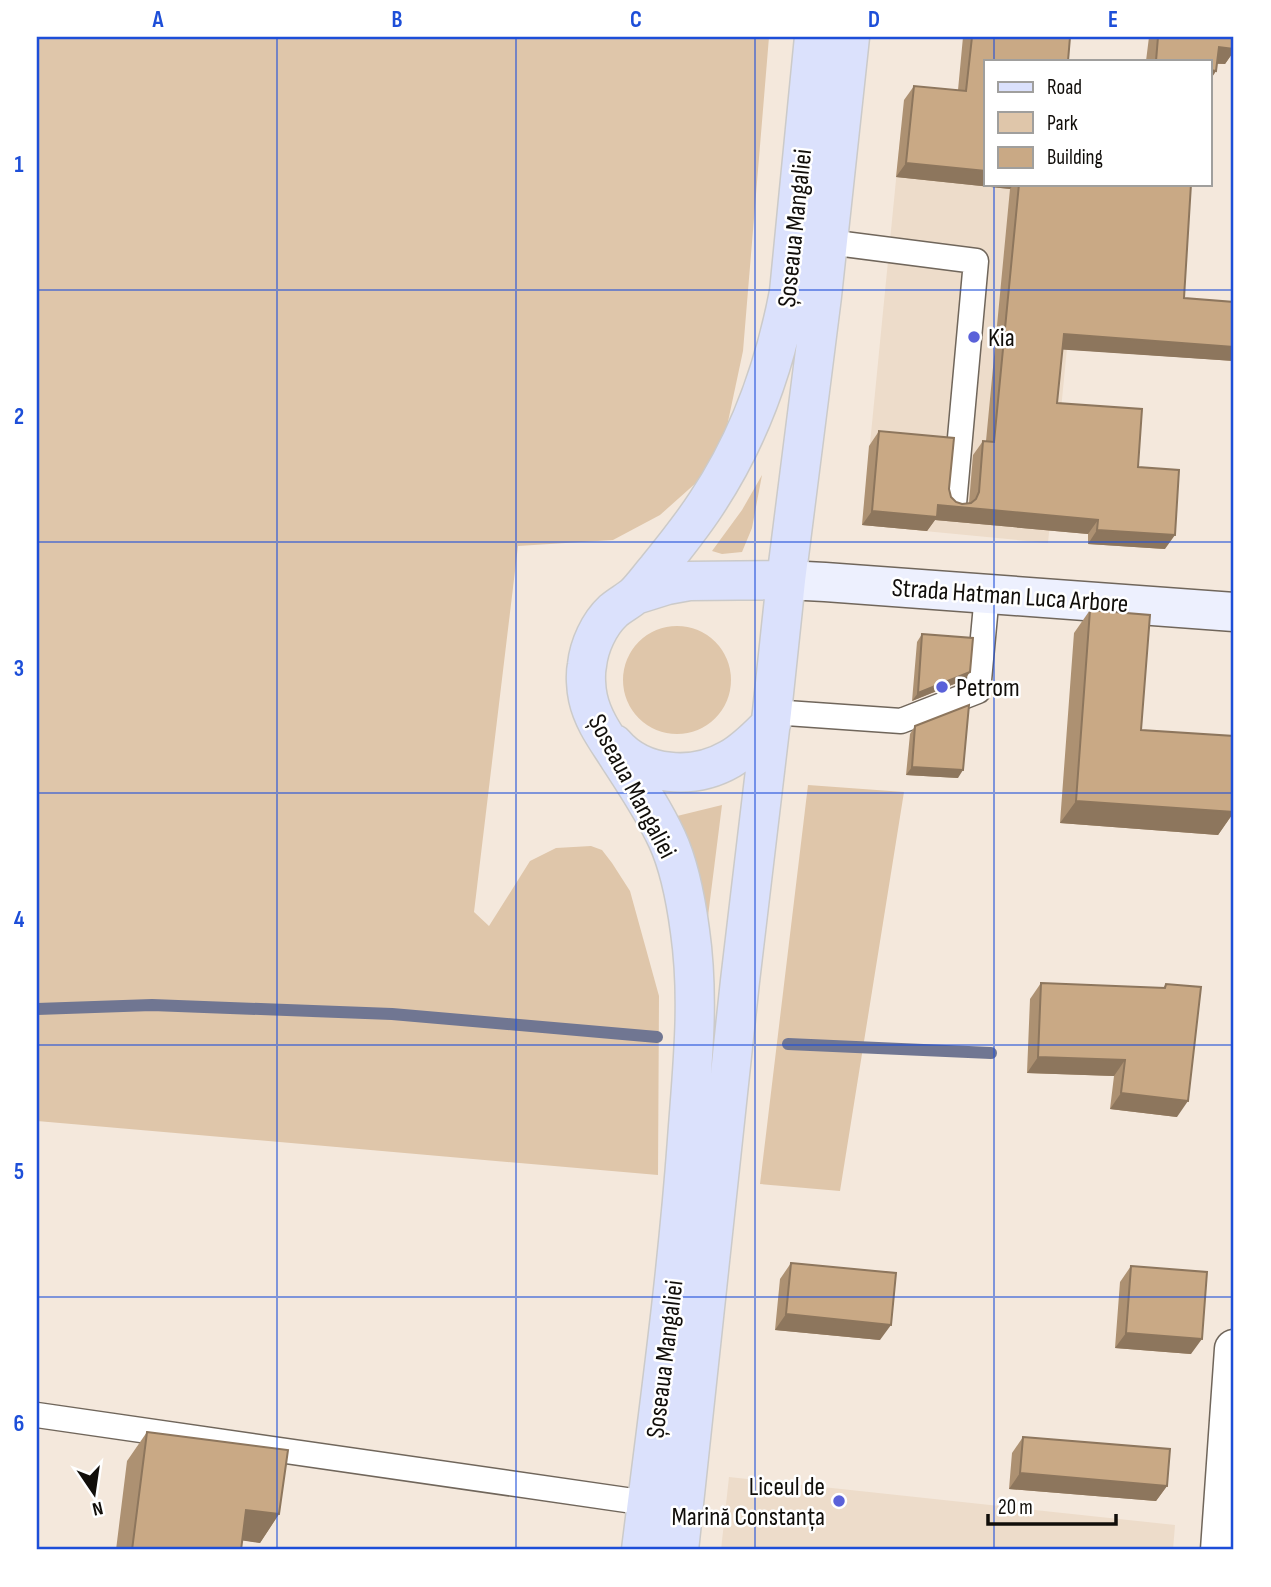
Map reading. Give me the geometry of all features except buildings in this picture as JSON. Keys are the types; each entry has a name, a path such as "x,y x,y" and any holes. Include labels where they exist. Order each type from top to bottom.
{"main road":[{"name":"Șoseaua Mangaliei","path":"641,1550 684,1178 695,1030 695,977 690,929 681,883 668,842 650,806 597,724 587,696 587,665 594,638 611,614 635,595 678,544 706,505 747,429 774,356 789,292 814,37"},
{"name":"Șoseaua Mangaliei","path":"679,1550 718,1181 850,37"},
{"path":"635,595 689,581 786,580"},
{"path":"597,724 622,753 645,766 675,773 705,770 730,760 750,745 772,718"}],"street":[{"name":"Strada Hatman Luca Arbore","path":"786,580 1234,612"},
{"path":"1220,1550 1234,1349"}],"lane":[{"path":"828,242 976,261 954,504"},
{"path":"772,718 901,721 978,691 987,594"},
{"path":"37,1415 647,1503"}],"shaded area":[{"path":"901,129 984,138 984,186 1083,186 1048,543 862,525"},
{"name":"Liceul de Marină Constanța","path":"729,1477 1175,1525 1173,1550 721,1550"}],"green space":[{"path":"37,37 769,37 743,351 726,431 697,482 660,515 613,540 518,546 474,912 489,926 530,861 556,848 591,846 602,850 612,863 630,891 659,996 658,1175 37,1121"},
{"path":"762,475 752,528 742,552 722,554 712,551 742,510"},
{"path":"677,626 698,630 715,642 727,659 731,680 727,701 715,718 698,730 677,734 656,730 639,718 627,701 623,680 627,659 639,642 656,630"},
{"path":"808,785 904,792 840,1191 760,1184"},
{"path":"722,805 707,924 673,817"}],"waterway":[{"path":"37,1009 152,1005 392,1014 657,1037"},
{"path":"788,1044 991,1053"}],"place":[{"name":"Kia","path":"974,337"},
{"name":"Petrom","path":"942,687"},
{"name":"Liceul de Marină Constanța","path":"839,1501"}]}
